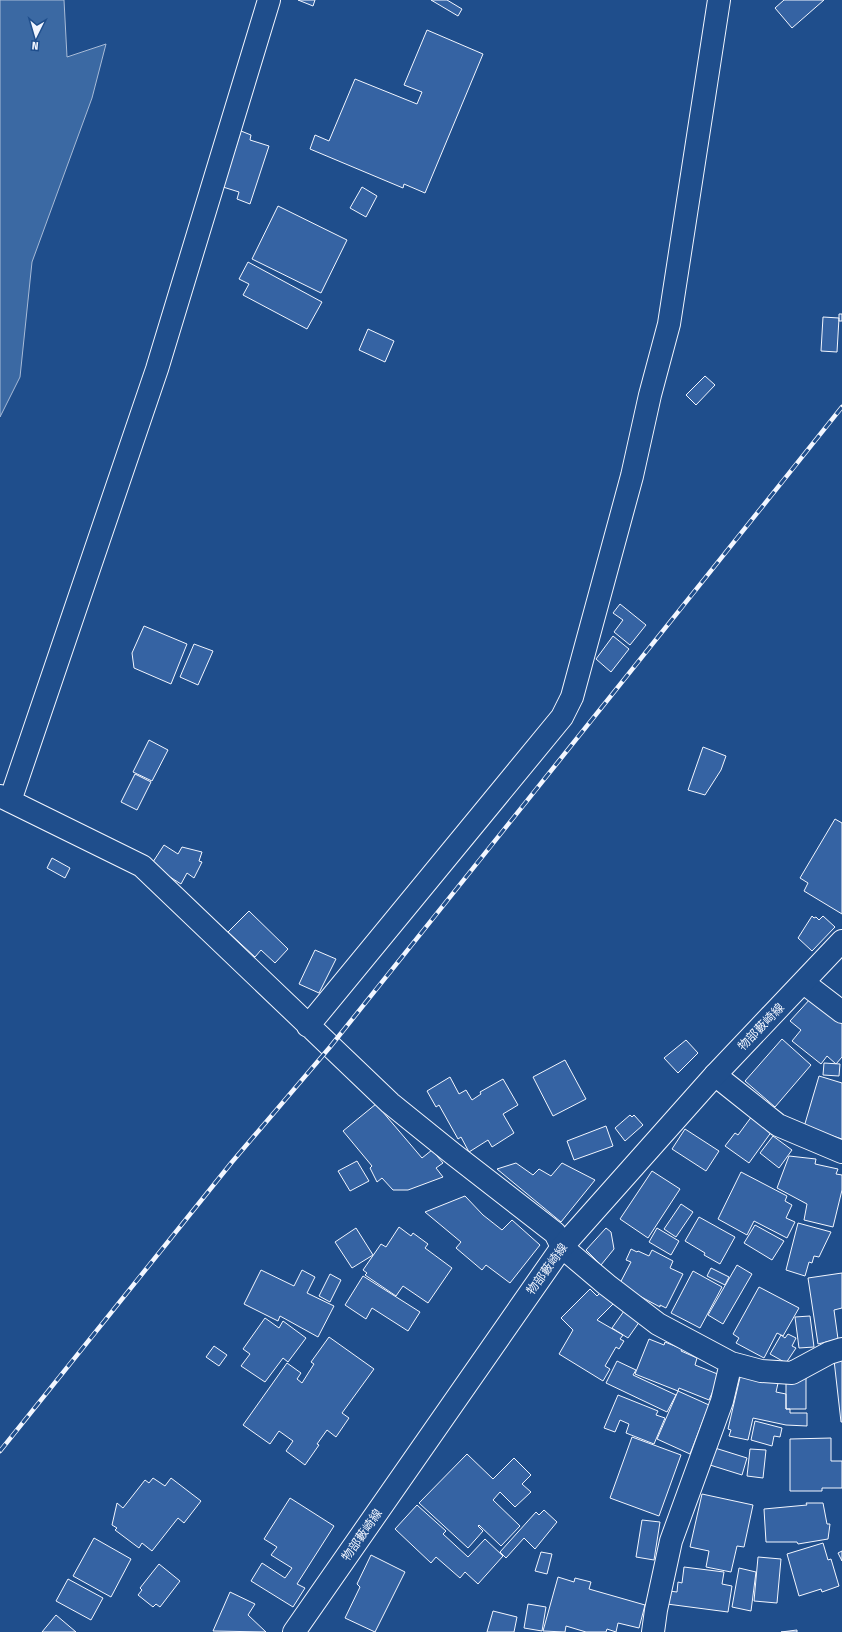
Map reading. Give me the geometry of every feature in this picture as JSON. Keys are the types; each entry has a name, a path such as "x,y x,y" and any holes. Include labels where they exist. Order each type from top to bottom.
{"street":[{"path":"269,0 157,369 5,799 142,866 390,1103 555,1233 562,1247 607,1285 658,1324 731,1363 761,1371 792,1373 829,1353 842,1349"},
{"path":"308,1026 562,717 572,697 632,476 650,395 669,324 719,0"},
{"name":"物部藪崎線","path":"294,1632 562,1247 715,1075 804,983 842,941"},
{"path":"804,983 842,1012"},
{"path":"715,1075 778,1125 842,1152"},
{"path":"653,1632 656,1610 671,1541 722,1401 731,1363"}],"water":[{"path":"0,0 64,0 67,57 106,44 92,98 32,262 20,377 0,417"}],"building":[{"path":"298,0 315,0 313,6"},
{"path":"431,0 447,0 462,9 458,16"},
{"path":"784,0 824,0 792,28 775,8"},
{"path":"427,30 483,54 425,193 404,184 403,188 310,149 315,135 329,141 355,79 417,104 422,92 404,85"},
{"path":"241,131 251,135 250,140 269,146 250,204 237,199 239,192 223,187"},
{"path":"362,187 377,196 366,217 350,208"},
{"path":"278,206 347,240 321,293 252,259"},
{"path":"248,262 322,302 307,329 243,295 249,284 239,279"},
{"path":"839,314 842,314 842,321 839,321"},
{"path":"823,317 839,318 837,352 821,351"},
{"path":"368,329 394,341 385,362 359,350"},
{"path":"705,376 715,385 696,405 686,395"},
{"path":"620,604 646,625 630,645 614,632 623,620 613,613"},
{"path":"144,626 187,644 171,684 134,668 132,653"},
{"path":"613,636 629,649 611,672 596,659"},
{"path":"194,644 213,651 198,685 180,677"},
{"path":"149,740 168,750 152,781 133,772"},
{"path":"703,747 726,756 721,770 705,795 688,790"},
{"path":"135,774 151,782 137,810 121,802"},
{"path":"835,819 842,823 842,914 804,891 808,883 800,878"},
{"path":"164,845 178,854 182,847 202,852 199,861 202,862 194,878 187,873 181,884 151,865"},
{"path":"52,858 70,868 65,878 47,868"},
{"path":"249,911 288,949 275,963 261,950 255,957 228,932"},
{"path":"812,916 819,920 823,916 835,927 812,951 798,938"},
{"path":"315,950 336,959 319,993 299,984"},
{"path":"811,998 842,1020 842,1057 836,1064 827,1056 821,1064 792,1041 801,1030 790,1021"},
{"path":"782,1039 811,1065 775,1107 745,1081"},
{"path":"686,1040 698,1053 678,1073 664,1058"},
{"path":"565,1060 586,1099 553,1116 533,1077"},
{"path":"824,1063 840,1064 839,1076 823,1075"},
{"path":"819,1076 842,1083 842,1139 804,1127"},
{"path":"450,1077 459,1094 466,1090 472,1100 481,1094 480,1092 503,1079 518,1105 503,1114 514,1133 492,1147 488,1140 469,1152 461,1137 458,1139 439,1105 436,1107 427,1091"},
{"path":"376,1104 422,1158 432,1150 443,1163 436,1168 443,1177 408,1190 393,1190 382,1178 377,1182 370,1168 372,1166 343,1131"},
{"path":"630,1115 632,1117 634,1115 643,1125 625,1141 615,1128"},
{"path":"752,1116 772,1131 749,1163 725,1146 735,1133 738,1135"},
{"path":"606,1126 613,1146 574,1160 567,1141"},
{"path":"685,1129 719,1151 706,1171 672,1149"},
{"path":"773,1136 792,1150 779,1168 760,1153"},
{"path":"789,1156 816,1159 815,1164 838,1169 836,1174 842,1175 842,1190 833,1227 804,1220 807,1204 777,1188"},
{"path":"357,1161 369,1181 350,1191 338,1171"},
{"path":"516,1163 533,1175 539,1169 551,1176 562,1163 595,1180 561,1222 497,1169"},
{"path":"652,1171 680,1189 648,1238 620,1219"},
{"path":"741,1172 787,1196 785,1201 792,1205 786,1218 795,1222 787,1238 754,1221 747,1235 718,1219"},
{"path":"465,1196 483,1215 502,1230 512,1220 540,1245 510,1283 486,1265 482,1270 456,1248 461,1242 425,1212"},
{"path":"681,1204 693,1212 676,1237 664,1229"},
{"path":"699,1217 735,1237 720,1264 704,1255 705,1253 685,1241"},
{"path":"798,1223 831,1232 819,1257 814,1256 812,1263 809,1262 805,1276 786,1270"},
{"path":"755,1225 784,1241 772,1260 744,1243"},
{"path":"399,1227 411,1236 413,1233 428,1244 425,1248 452,1268 428,1303 403,1286 396,1296 365,1275 367,1273 363,1270 381,1244 386,1247"},
{"path":"356,1228 373,1255 352,1268 335,1242"},
{"path":"606,1228 611,1232 614,1249 601,1265 586,1250"},
{"path":"657,1228 679,1241 671,1255 649,1242"},
{"path":"631,1249 649,1256 652,1250 673,1261 670,1268 683,1274 666,1308 660,1305 660,1307 619,1285 631,1262 626,1260"},
{"path":"737,1265 752,1274 723,1324 708,1315"},
{"path":"711,1268 729,1277 725,1285 707,1276"},
{"path":"261,1270 294,1286 302,1270 315,1277 307,1293 334,1306 318,1337 280,1316 278,1321 244,1304"},
{"path":"693,1271 722,1287 700,1328 671,1313"},
{"path":"842,1273 842,1308 834,1310 838,1339 818,1344 808,1278"},
{"path":"330,1274 341,1280 330,1302 319,1296"},
{"path":"363,1276 420,1312 408,1331 372,1308 366,1319 345,1305"},
{"path":"759,1287 799,1308 783,1336 777,1333 764,1358 736,1343 739,1338 733,1334"},
{"path":"590,1289 597,1296 601,1292 613,1304 597,1320 623,1335 620,1339 624,1341 619,1349 616,1347 605,1366 610,1369 603,1381 559,1354 573,1330 561,1318"},
{"path":"624,1311 640,1321 628,1338 612,1328"},
{"path":"810,1316 814,1347 799,1348 795,1317"},
{"path":"265,1318 279,1328 283,1321 306,1338 288,1362 283,1358 265,1382 241,1366 250,1354 243,1349"},
{"path":"788,1334 796,1338 792,1346 796,1348 786,1363 770,1354 781,1335 785,1338"},
{"path":"329,1337 374,1369 342,1413 349,1418 336,1437 327,1430 317,1444 319,1445 305,1465 286,1451 293,1441 279,1431 270,1444 243,1425 287,1363 301,1373 297,1379 302,1383 314,1364 311,1362"},
{"path":"649,1339 664,1345 665,1342 682,1349 681,1351 697,1358 695,1365 720,1375 709,1400 679,1388 678,1391 635,1374"},
{"path":"214,1346 227,1355 219,1366 206,1357"},
{"path":"842,1359 842,1422 841,1422 834,1360"},
{"path":"617,1361 636,1370 633,1375 676,1395 667,1412 606,1383"},
{"path":"741,1373 779,1379 776,1392 786,1394 786,1409 790,1409 790,1413 807,1413 807,1426 786,1425 753,1418 748,1440 729,1436 731,1430 728,1429"},
{"path":"786,1378 806,1378 806,1409 786,1409"},
{"path":"678,1391 709,1405 690,1454 657,1439"},
{"path":"618,1395 658,1411 656,1415 665,1418 654,1444 626,1433 629,1424 620,1420 615,1432 604,1428"},
{"path":"755,1421 782,1428 780,1437 774,1436 772,1446 751,1440"},
{"path":"632,1437 681,1455 659,1516 610,1498"},
{"path":"831,1438 831,1461 842,1461 842,1488 822,1488 822,1491 790,1491 790,1439"},
{"path":"715,1448 747,1458 742,1475 710,1465"},
{"path":"750,1449 766,1450 763,1478 747,1476"},
{"path":"467,1454 493,1479 514,1458 531,1475 522,1484 531,1492 515,1507 500,1492 493,1500 520,1526 501,1546 479,1525 478,1526 483,1531 468,1548 419,1503"},
{"path":"153,1478 165,1486 171,1478 201,1501 184,1523 178,1518 152,1551 142,1543 139,1548 115,1530 117,1528 112,1525 117,1503 123,1508 145,1480 149,1483"},
{"path":"702,1494 753,1505 744,1547 737,1546 731,1572 706,1567 709,1551 690,1547"},
{"path":"290,1498 334,1526 297,1584 305,1588 293,1607 251,1581 262,1563 285,1578 292,1568 271,1555 277,1547 264,1539"},
{"path":"806,1503 823,1503 827,1524 830,1524 828,1539 798,1544 797,1542 766,1542 764,1509 807,1505"},
{"path":"417,1505 446,1531 443,1534 468,1557 485,1539 503,1556 478,1584 465,1572 460,1578 436,1557 431,1563 395,1529"},
{"path":"544,1510 557,1522 535,1549 524,1538 506,1558 500,1552 536,1512 539,1515"},
{"path":"642,1520 660,1522 654,1560 636,1557"},
{"path":"94,1538 131,1559 111,1597 73,1576"},
{"path":"823,1543 828,1560 831,1559 839,1586 822,1592 821,1589 799,1596 787,1554"},
{"path":"842,1551 842,1561 838,1553"},
{"path":"541,1552 552,1554 547,1574 535,1571"},
{"path":"371,1555 405,1572 375,1632 345,1618 360,1587 357,1584"},
{"path":"758,1557 781,1559 777,1603 754,1601"},
{"path":"159,1564 180,1581 160,1607 156,1604 153,1607 138,1595 142,1590 140,1588"},
{"path":"684,1567 724,1572 722,1584 732,1586 728,1612 667,1604 669,1591 677,1592 678,1582 682,1583"},
{"path":"739,1568 756,1572 751,1611 732,1607"},
{"path":"558,1577 574,1582 575,1578 591,1582 589,1589 645,1605 639,1628 618,1623 616,1632 607,1629 606,1632 586,1632 566,1626 565,1632 543,1631"},
{"path":"68,1579 103,1598 91,1620 56,1601"},
{"path":"230,1592 255,1604 248,1615 266,1632 213,1631"},
{"path":"528,1604 546,1607 542,1631 524,1628"},
{"path":"493,1611 517,1617 514,1632 487,1632"},
{"path":"56,1615 76,1632 42,1632"},
{"path":"797,1630 797,1632 781,1632"}],"railway":[{"path":"0,1451 232,1162 330,1047 842,407"}]}
